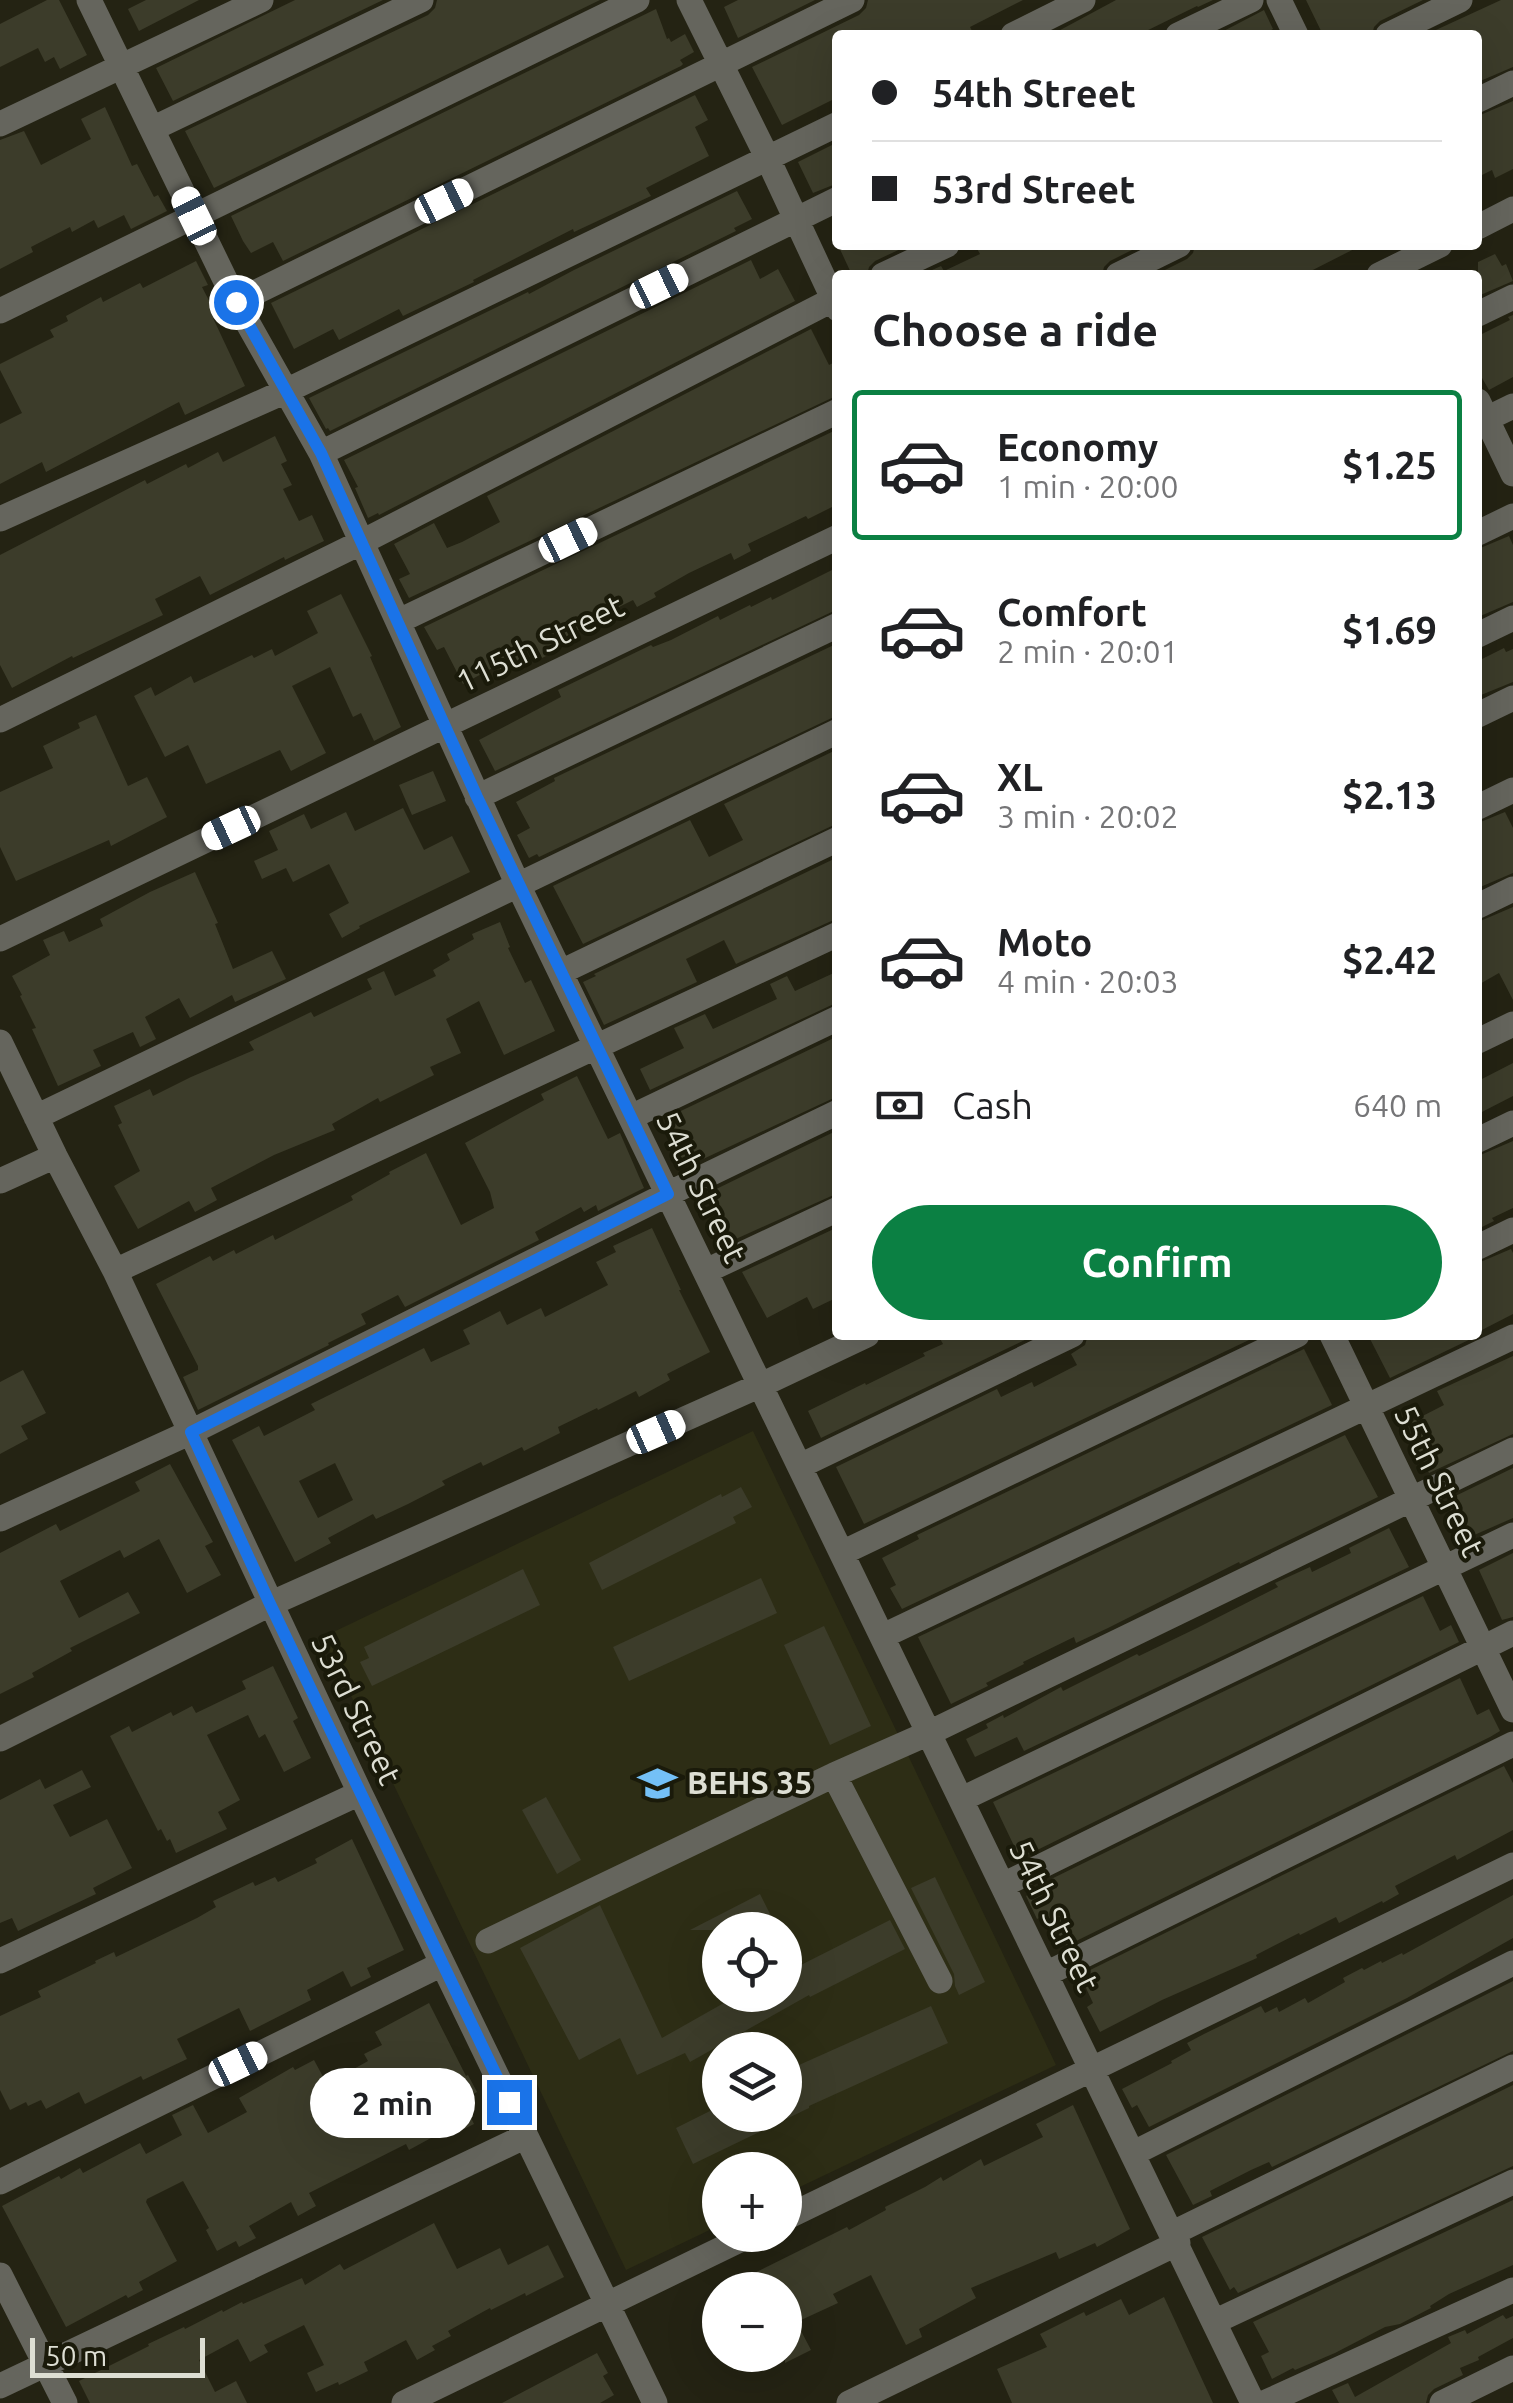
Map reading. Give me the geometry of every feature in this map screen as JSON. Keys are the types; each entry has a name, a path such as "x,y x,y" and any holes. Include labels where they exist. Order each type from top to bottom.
{"street":[{"name":"54th Street","path":"89,0 236,302 321,453 518,885 1254,2403"},
{"path":"0,124 261,0"},
{"path":"152,129 422,0"},
{"path":"0,312 637,0"},
{"path":"688,0 832,294"},
{"path":"236,302 852,0"},
{"path":"1023,30 1082,0"},
{"path":"1188,30 1251,0"},
{"path":"1279,0 1294,30"},
{"path":"1398,30 1460,0"},
{"path":"1482,98 1513,83"},
{"path":"0,520 286,391 832,127"},
{"path":"321,453 832,202"},
{"path":"1482,225 1513,210"},
{"path":"894,270 936,250"},
{"path":"1128,270 1169,250"},
{"path":"1482,312 1513,297"},
{"path":"0,720 832,304"},
{"path":"1482,414 1513,406"},
{"path":"398,621 832,415"},
{"path":"1482,418 1513,474"},
{"path":"1482,531 1513,516"},
{"name":"115th Street","path":"0,938 832,540"},
{"path":"1482,632 1513,618"},
{"path":"477,797 832,627"},
{"path":"1482,713 1513,698"},
{"path":"36,1117 832,733"},
{"path":"1482,805 1513,790"},
{"path":"560,972 832,842"},
{"path":"1482,904 1513,889"},
{"path":"115,1271 832,937"},
{"path":"631,1117 832,1021"},
{"path":"1482,1039 1513,1024"},
{"name":"53rd Street","path":"0,1042 115,1271 442,1964 656,2403"},
{"path":"0,1519 191,1432 832,1115"},
{"path":"1482,1138 1513,1123"},
{"path":"0,1181 55,1156"},
{"path":"706,1272 832,1212"},
{"path":"1482,1245 1513,1230"},
{"path":"883,1636 1513,1337"},
{"path":"0,1740 270,1604 856,1340"},
{"path":"800,1466 1062,1340"},
{"path":"842,1553 1287,1340"},
{"name":"55th Street","path":"1334,1340 1513,1710"},
{"path":"488,1941 1513,1450"},
{"path":"962,1799 1513,1535"},
{"path":"1004,1885 1513,1633"},
{"path":"1046,1974 1513,1744"},
{"path":"834,1775 940,1981"},
{"path":"0,1962 360,1792"},
{"path":"802,2210 1513,1864"},
{"path":"1134,2153 1513,1963"},
{"path":"0,2182 442,1964"},
{"path":"849,2403 1178,2242 1173,2233 1513,2067"},
{"path":"0,2386 526,2136"},
{"path":"1216,2322 1513,2182"},
{"path":"404,2403 715,2252"},
{"path":"0,2276 65,2403"},
{"path":"1264,2403 1513,2290"},
{"path":"1442,2403 1513,2368"}],"shaded area":[{"name":"BEHS 35","path":"753,1431 1056,2065 802,2186 802,2152 702,2152 702,2234 626,2270 323,1637"}],"building":[{"path":"47,0 59,0 87,55 60,69 54,57 45,62 38,48 0,67 0,24"},
{"path":"146,0 199,0 139,31 128,9"},
{"path":"295,0 383,0 173,101 156,68"},
{"path":"437,0 600,0 214,188 185,131 428,15"},
{"path":"738,0 815,0 738,38 724,7"},
{"path":"868,0 1023,0 970,27 972,30 832,30 832,100 782,125 752,67 866,8"},
{"path":"1116,0 1213,0 1148,30 1060,30"},
{"path":"1306,0 1423,0 1380,21 1373,30 1321,30"},
{"path":"1501,0 1513,0 1513,67 1482,80 1482,30 1436,30"},
{"path":"656,9 667,39 671,42 685,34 694,52 680,60 681,66 283,261 273,242 251,253 243,241 231,216"},
{"path":"1264,10 1273,29 1271,30 1226,30"},
{"path":"695,95 708,120 695,127 709,156 646,188 651,196 574,232 573,229 403,316 399,309 339,340 333,329 294,349 271,303"},
{"path":"1513,101 1513,169 1495,178 1492,170 1482,175 1482,114"},
{"path":"105,107 132,166 137,164 154,197 158,195 167,211 131,229 124,215 98,228 94,220 72,232 70,227 0,269 0,140 24,131 41,165 91,139 81,119"},
{"path":"832,145 832,185 813,193 798,162"},
{"path":"737,191 752,219 734,228 736,231 330,431 309,398 529,294"},
{"path":"840,250 898,250 875,261 868,270 850,270"},
{"path":"978,250 1132,250 1110,261 1103,270 946,270 980,254"},
{"path":"1352,250 1313,270 1165,270 1193,253"},
{"path":"1495,254 1502,266 1506,264 1513,281 1482,294 1478,262"},
{"path":"751,260 760,279 778,269 795,301 368,518 344,460"},
{"path":"196,261 208,285 202,287 217,316 213,318 245,386 185,415 179,402 46,472 42,462 0,484 0,424 22,413 0,364 54,337 50,330 68,321 66,316 101,297 103,302 140,283 143,288"},
{"path":"1513,315 1513,377 1489,390 1482,378 1482,334 1510,320 1508,317"},
{"path":"811,329 829,365 832,364 832,398 409,598 399,579 410,574 394,544 434,523 447,548 462,542 500,522 487,496"},
{"path":"832,432 832,507 748,544 751,551 734,560 731,553 689,573 637,607 633,600 591,621 554,643 558,650 542,658 539,652 502,672 498,665 463,684 444,647 437,650 424,627"},
{"path":"275,436 287,461 281,464 292,485 283,489 299,521 312,515 324,541 210,595 200,576 155,599 163,615 12,688 0,665 0,555 145,480 147,484 218,452 223,462"},
{"path":"1509,536 1513,545 1513,602 1482,615 1482,547"},
{"path":"832,570 832,612 495,771 479,740 561,697 558,690 718,616 720,620 750,605 771,597 772,600"},
{"path":"341,594 401,727 374,741 361,713 353,717 330,667 292,686 326,753 291,771 280,750 206,784 188,745 165,757 134,696 151,687 155,696 191,676 194,683 272,649 275,656 318,633 307,611"},
{"path":"832,646 832,718 539,857 537,854 529,858 517,835 530,828 516,802 555,781 554,778"},
{"path":"1504,648 1506,652 1513,649 1513,682 1482,695 1482,659"},
{"path":"96,715 128,786 147,777 167,817 111,846 109,840 16,881 0,847 0,792 53,768 43,746 80,728 78,723"},
{"path":"832,752 832,826 583,944 553,886 690,820 709,857 743,840 724,804"},
{"path":"433,771 446,801 412,815 399,785"},
{"path":"403,808 424,850 452,836 470,872 342,938 329,914 349,903 329,864 293,882 286,868 262,879 254,861 278,850 269,831 304,814 311,829 346,812 355,831"},
{"path":"1505,812 1513,828 1513,873 1482,886 1482,821"},
{"path":"832,860 832,921 736,964 724,940 686,959 697,982 604,1025 583,982"},
{"path":"195,872 233,969 272,951 286,979 235,1002 232,995 190,1018 179,998 145,1017 156,1039 140,1047 133,1032 93,1050 101,1066 58,1086 12,976 50,955 43,940 64,931 69,942 103,926 100,919"},
{"path":"1513,907 1513,1000 1499,973 1482,983 1482,920"},
{"path":"500,922 525,983 531,980 555,1031 504,1055 479,1001 446,1019 461,1053 430,1067 434,1075 380,1102 378,1098 332,1124 335,1130 274,1155 211,1188 217,1200 195,1212 189,1201 138,1229 114,1186 140,1171 118,1125 122,1123 114,1106 150,1089 153,1096 254,1050 249,1042 311,1012 314,1017 372,989 367,979 384,971 395,996 436,976 433,970 450,960 447,954 474,939 472,934"},
{"path":"832,974 832,1005 650,1090 640,1069 684,1048 674,1028 705,1014 713,1029 777,999 770,984 787,976 795,991"},
{"path":"832,1039 832,1099 686,1167 664,1119"},
{"path":"1513,1063 1513,1096 1482,1112 1482,1079"},
{"path":"577,1076 608,1139 620,1133 644,1188 598,1211 596,1205 584,1212 581,1207 535,1232 539,1240 405,1307 398,1295 361,1314 366,1324 198,1410 183,1377 198,1370 198,1366 156,1284 210,1256 213,1261 273,1235 275,1240 353,1200 351,1196 426,1153 461,1225 494,1208 465,1143 544,1100 541,1094"},
{"path":"832,1133 832,1196 727,1243 722,1232 726,1229 708,1193"},
{"path":"1513,1141 1513,1208 1482,1227 1482,1154"},
{"path":"652,1228 710,1352 667,1374 670,1380 639,1397 636,1391 558,1427 560,1433 524,1451 522,1447 483,1466 481,1462 408,1504 376,1519 373,1514 328,1538 331,1543 295,1562 232,1440 259,1426 264,1436 315,1410 311,1404 424,1348 431,1362 470,1344 463,1330 500,1311 507,1325 541,1308 545,1317 608,1285 596,1262 616,1252 613,1246","holes":["335,1463 353,1500 318,1518 299,1481"]},
{"path":"832,1230 832,1300 813,1309 807,1297 767,1318 742,1272"},
{"path":"1511,1249 1513,1253 1513,1314 1482,1330 1482,1261"},
{"path":"941,1340 1025,1340 821,1438 808,1411 943,1344"},
{"path":"1086,1340 1249,1340 864,1524 836,1467 997,1389 1001,1397 1032,1382 1034,1387 1077,1365 1071,1354"},
{"path":"1371,1340 1469,1340 1390,1378"},
{"path":"1304,1349 1332,1405 902,1609 890,1588 896,1585 882,1558 919,1539 917,1535"},
{"path":"1513,1356 1513,1434 1429,1473 1407,1424 1444,1405 1437,1391"},
{"path":"23,1370 46,1413 21,1426 28,1439 0,1454 0,1382"},
{"path":"1345,1435 1378,1497 1076,1643 1074,1637 951,1704 918,1637"},
{"path":"170,1464 213,1542 205,1546 221,1575 187,1593 159,1539 124,1558 120,1550 60,1581 79,1618 128,1592 140,1613 70,1648 72,1651 32,1673 34,1677 0,1694 0,1553 56,1524 60,1531 140,1491 135,1482"},
{"path":"1513,1468 1513,1518 1456,1543 1449,1527 1458,1523 1445,1501"},
{"path":"741,1487 752,1507 733,1517 736,1523 602,1590 589,1563"},
{"path":"1389,1528 1409,1567 1024,1751 1017,1737 975,1757 966,1739 988,1728 986,1724 1197,1628 1278,1587 1275,1583 1310,1567 1312,1572 1351,1553 1349,1548"},
{"path":"1513,1553 1513,1617 1502,1620 1479,1570"},
{"path":"523,1569 540,1605 372,1686 360,1662 369,1658 364,1647"},
{"path":"761,1578 777,1613 629,1681 613,1647"},
{"path":"1423,1596 1440,1631 1451,1625 1459,1642 1021,1858 1017,1852 993,1802"},
{"path":"824,1626 871,1726 830,1745 784,1645"},
{"path":"273,1666 298,1718 293,1721 311,1758 284,1772 265,1734 259,1738 248,1715 207,1735 240,1800 218,1812 227,1829 176,1853 170,1839 167,1841 161,1829 158,1831 110,1736 129,1726 132,1732 192,1706 196,1713 246,1689 242,1681"},
{"path":"1460,1678 1477,1715 1489,1709 1500,1731 1066,1946 1047,1914 1037,1919 1026,1896 1037,1890 1035,1887"},
{"path":"1504,1766 1513,1783 1513,1830 1457,1860 1455,1855 1395,1886 1399,1894 1383,1903 1339,1923 1336,1917 1299,1933 1256,1955 1257,1958 1100,2032 1087,2007 1093,2003 1080,1975"},
{"path":"82,1770 91,1787 53,1805 70,1837 107,1819 132,1868 93,1888 96,1894 18,1931 12,1918 0,1923 0,1800 40,1779 45,1789"},
{"path":"546,1797 581,1860 557,1874 522,1810"},
{"path":"352,1839 404,1950 367,1968 371,1977 351,1987 343,1971 307,1990 311,2000 250,2031 239,2008 177,2039 187,2059 143,2080 141,2076 85,2104 79,2092 46,2109 41,2100 10,2110 0,2090 0,2016 41,1997 38,1991 95,1961 114,1952 116,1957 197,1918 216,1907 213,1901 253,1882 255,1886 275,1877 278,1882 317,1863 315,1859"},
{"path":"935,1877 985,1982 959,1995 954,1974 911,1888"},
{"path":"760,1894 769,1912 725,1912"},
{"path":"1513,1895 1513,1938 1407,1998 1149,2127 1137,2105 1132,2108 1122,2089 1191,2050 1187,2043 1261,2006 1265,2013 1277,2007 1279,2012 1305,1998 1308,2003 1345,1982 1343,1978 1403,1955"},
{"path":"600,1905 662,2038 708,2012 779,2012 743,2032 702,2032 702,2055 690,2062 685,2053 637,2075 620,2038 579,2060 520,1948"},
{"path":"890,1920 905,1949 802,1999 802,1964"},
{"path":"1513,1981 1513,2051 1272,2167 1269,2162 1251,2170 1210,2191 1212,2196 1193,2205 1166,2155"},
{"path":"429,2003 477,2092 462,2100 474,2124 454,2134 451,2127 409,2150 406,2144 309,2193 316,2206 298,2216 291,2202 249,2226 256,2238 239,2247 236,2241 217,2251 183,2181 146,2202 177,2261 139,2282 143,2290 66,2327 2,2206 59,2176 61,2179 80,2168 83,2173 140,2143 146,2154 182,2135 172,2115 193,2105 208,2133 247,2112 239,2098 293,2067 295,2070 314,2060 327,2084 368,2061 364,2054 382,2045 375,2032"},
{"path":"931,2006 948,2043 802,2111 802,2064"},
{"path":"1513,2085 1513,2166 1238,2293 1234,2287 1230,2290 1202,2237"},
{"path":"1073,2105 1130,2229 1097,2247 1095,2243 1059,2259 1056,2252 971,2288 976,2298 919,2329 922,2337 906,2345 871,2275 833,2294 838,2303 802,2320 802,2272 756,2272 847,2227 849,2230 941,2177 943,2181 981,2159 984,2166 1043,2137 1036,2124"},
{"path":"702,2115 702,2132 759,2132 718,2152 702,2152 702,2160 693,2164 676,2128"},
{"path":"1513,2200 1513,2265 1449,2294 1400,2324 1385,2327 1272,2379 1261,2356 1269,2352 1253,2322"},
{"path":"434,2223 457,2269 500,2248 508,2265 548,2245 564,2277 490,2308 448,2331 451,2336 417,2360 406,2340 364,2362 368,2371 316,2392 307,2373 324,2365 304,2325 264,2345 268,2352 250,2362 238,2339 199,2360 215,2392 236,2381 247,2403 90,2403 79,2381 222,2310 302,2278 305,2285 340,2264 344,2270"},
{"path":"1164,2297 1213,2403 1012,2403 997,2369 1047,2347 1040,2334 1121,2299 1129,2315"},
{"path":"1503,2315 1506,2319 1513,2316 1513,2338 1460,2368 1463,2375 1434,2389 1426,2403 1339,2403 1332,2390 1348,2383 1355,2397 1451,2343 1448,2337 1465,2330 1467,2334"},
{"path":"802,2333 811,2350 802,2354"},
{"path":"597,2353 608,2373 603,2376 614,2395 600,2403 502,2403"}],"place":[{"name":"BEHS 35","path":"657,1783"}],"route":[{"path":"236,302 321,453 518,885 668,1194 191,1432 509,2102"}]}
